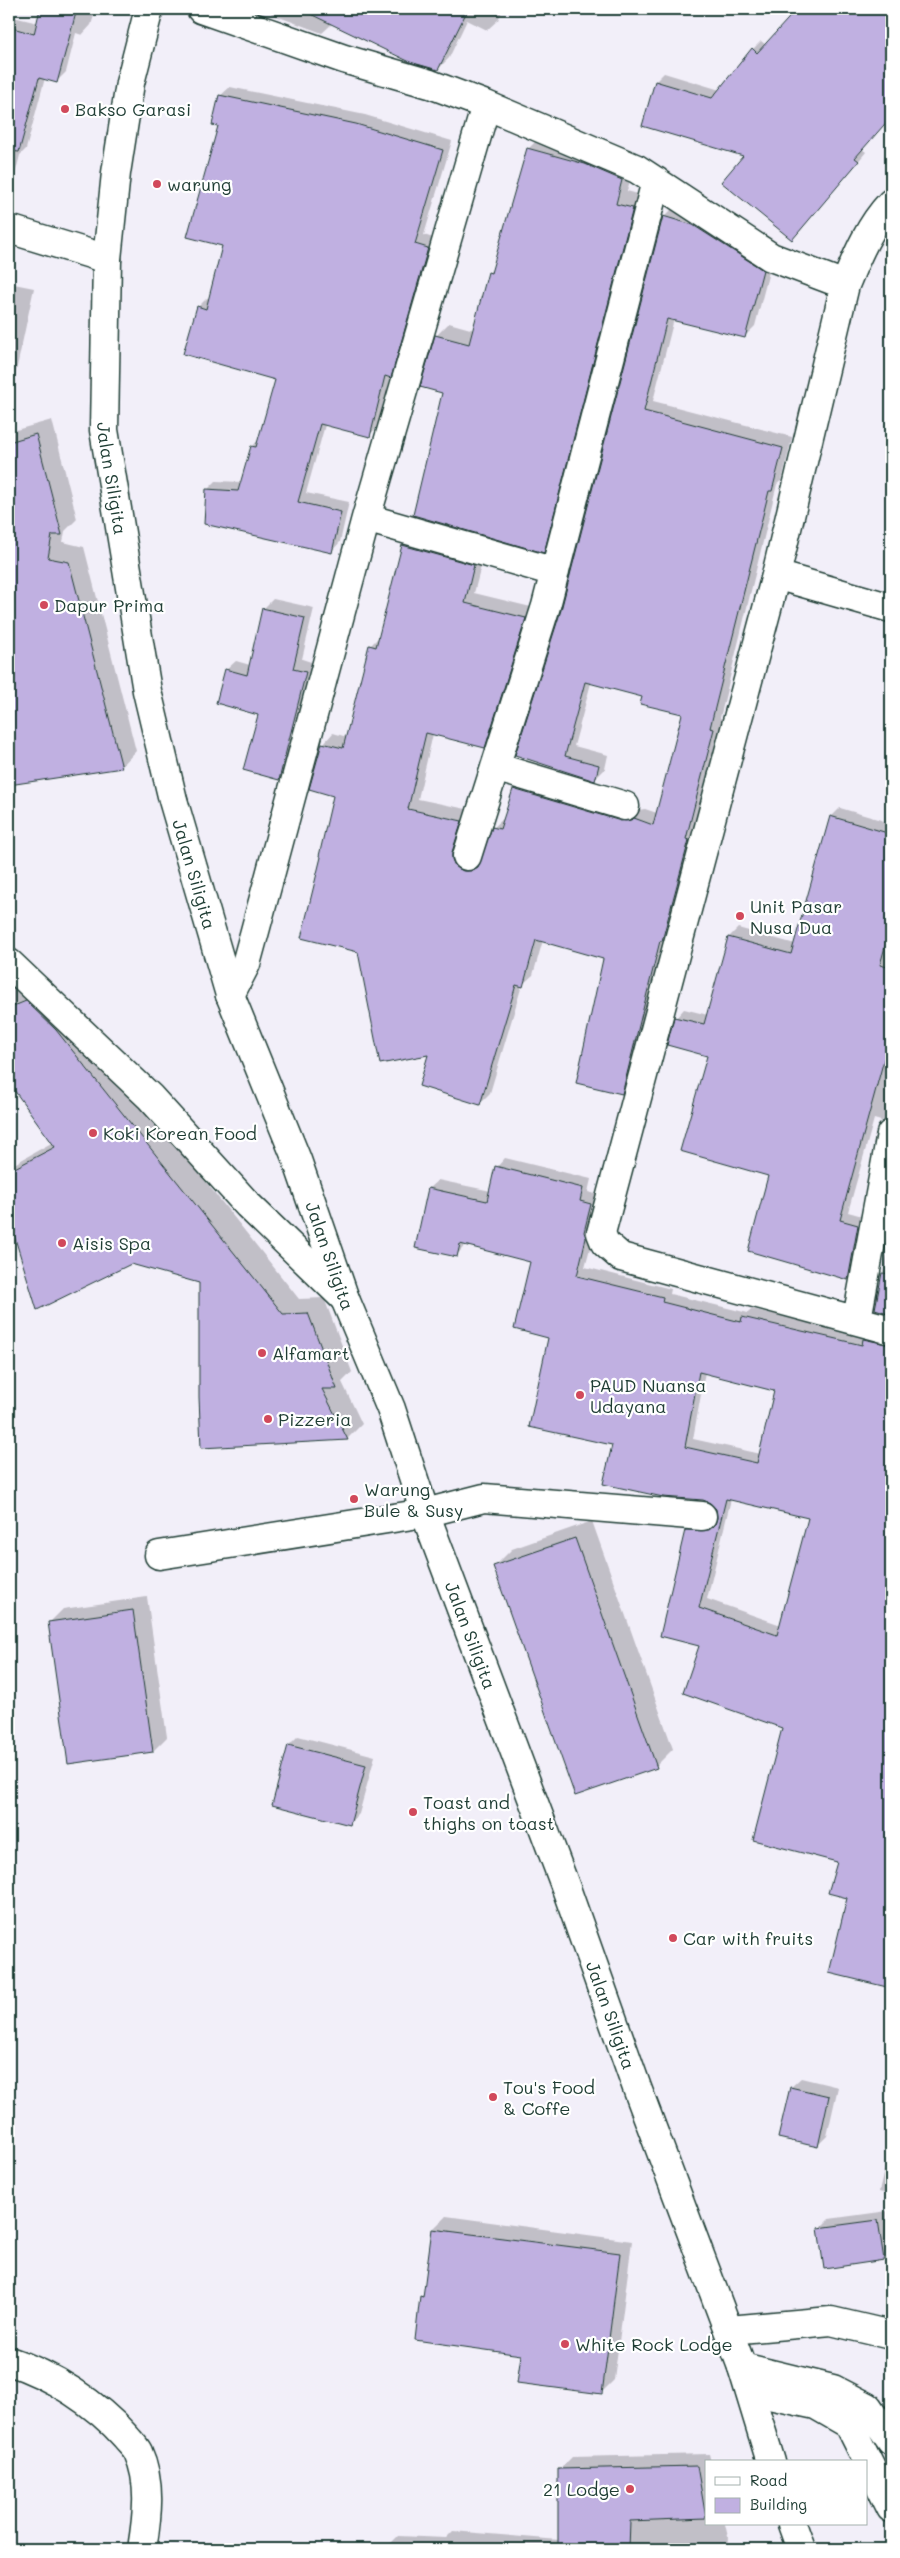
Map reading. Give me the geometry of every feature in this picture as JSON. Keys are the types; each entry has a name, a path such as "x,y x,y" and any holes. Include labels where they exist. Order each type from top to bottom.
{"street":[{"name":"Jalan Siligita","path":"149,9 130,83 116,173 107,259 104,430 144,672 173,800 230,995 297,1160 345,1300 391,1409 425,1514 729,2330 770,2460"},
{"path":"201,9 344,59 430,84 486,105 637,169 771,257 845,285"},
{"path":"230,995 246,964 366,518 486,105"},
{"path":"467,856 555,572 656,181"},
{"path":"891,203 875,223 862,246 845,285 776,575 601,1233 605,1242 621,1257 857,1319 891,1330"},
{"path":"9,229 107,259"},
{"path":"366,518 555,572"},
{"path":"776,575 891,608"},
{"path":"495,767 625,806"},
{"path":"9,963 20,989 150,1097 248,1205 345,1300"},
{"path":"857,1319 891,1134"},
{"path":"159,1555 425,1514 484,1498 702,1516"},
{"path":"729,2330 831,2321 891,2335"},
{"path":"9,2361 70,2391 111,2420 138,2451 145,2481 148,2513 142,2549"},
{"path":"746,2379 833,2389 868,2407 891,2441"},
{"path":"746,2379 816,2405 849,2424 867,2460"},
{"path":"868,2462 891,2508"},
{"path":"793,2526 801,2549"}],"building":[{"path":"40,9 77,9 57,83 39,78 19,152 9,151 9,27 34,34"},
{"path":"300,9 468,9 438,70 410,62"},
{"path":"797,9 891,9 891,117 855,158 859,161 792,240 721,182 743,156 642,126 655,81 712,98 752,48 757,53"},
{"path":"219,95 356,124 443,150 415,244 428,248 391,378 385,376 370,437 320,424 298,502 341,512 332,553 204,524 206,489 238,491 251,446 256,447 275,380 183,354 197,306 206,309 222,246 187,237 218,126 212,125"},
{"path":"527,148 585,164 622,180 616,204 633,208 544,553 413,515 442,393 420,387 435,335 469,344 488,272 491,273"},
{"path":"663,216 693,225 763,270 745,338 667,319 644,411 783,448 772,491 769,491 710,728 714,729 686,839 689,840 662,941 660,941 622,1094 576,1083 603,959 536,940 523,987 516,985 480,1105 419,1086 428,1055 380,1064 358,952 301,938 321,857 319,856 333,796 309,789 322,743 343,748 369,645 376,647 402,545 474,565 465,603 526,618 485,748 426,733 408,809 462,821 452,852 455,866 463,871 471,871 478,867 492,827 500,829 513,789 621,821 634,818 653,825 682,714 640,704 642,697 585,682 565,756 599,765 595,781 515,755 561,610"},
{"name":"Dapur Prima","path":"36,434 62,535 52,535 48,558 69,562 122,768 9,785 9,442"},
{"path":"262,608 305,618 293,669 306,672 279,780 243,770 258,715 216,703 225,669 247,675"},
{"path":"830,816 891,834 891,925 880,965 891,968 891,1034 840,1220 858,1225 848,1280 748,1251 768,1176 680,1151 707,1056 667,1045 674,1017 704,1024 728,937 791,954"},
{"path":"26,1001 56,1030 283,1314 308,1313 337,1389 322,1389 348,1440 201,1448 199,1283 131,1264 37,1310 9,1219 9,1171 55,1147 9,1083 9,1008"},
{"path":"495,1166 583,1188 580,1201 591,1204 584,1232 586,1238 577,1276 663,1297 662,1302 741,1322 742,1317 862,1345 863,1339 891,1345 891,1988 829,1973 847,1898 828,1893 837,1862 753,1840 782,1728 683,1693 699,1646 660,1636 685,1530 709,1530 715,1525 717,1518 716,1509 710,1503 703,1500 663,1497 603,1484 612,1445 529,1427 548,1338 514,1329 530,1262 460,1244 457,1257 415,1248 428,1188 487,1201","holes":["699,1372 774,1391 757,1463 685,1447","726,1499 808,1518 777,1635 699,1608"]},
{"path":"882,1273 891,1274 891,1314 875,1309"},
{"path":"575,1538 657,1768 575,1796 493,1566"},
{"path":"133,1610 153,1752 68,1764 48,1622"},
{"path":"288,1745 366,1765 350,1825 272,1805"},
{"path":"790,2087 829,2096 818,2147 778,2138"},
{"path":"878,2220 884,2260 824,2269 818,2228"},
{"name":"White Rock Lodge","path":"432,2229 620,2253 602,2394 517,2383 521,2355 415,2340 420,2296 423,2297"},
{"name":"21 Lodge","path":"697,2466 705,2518 630,2521 629,2549 558,2549 558,2469"}],"place":[{"name":"Bakso Garasi","path":"65,109"},
{"name":"warung","path":"157,184"},
{"name":"Dapur Prima","path":"44,605"},
{"name":"Unit Pasar Nusa Dua","path":"740,916"},
{"name":"Koki Korean Food","path":"93,1133"},
{"name":"Aisis Spa","path":"62,1243"},
{"name":"Alfamart","path":"262,1353"},
{"name":"PAUD Nuansa Udayana","path":"580,1395"},
{"name":"Pizzeria","path":"268,1419"},
{"name":"Warung Bule & Susy","path":"354,1499"},
{"name":"Toast and thighs on toast","path":"413,1812"},
{"name":"Car with fruits","path":"673,1938"},
{"name":"Tou's Food & Coffe","path":"493,2097"},
{"name":"White Rock Lodge","path":"565,2344"},
{"name":"21 Lodge","path":"630,2489"}]}
